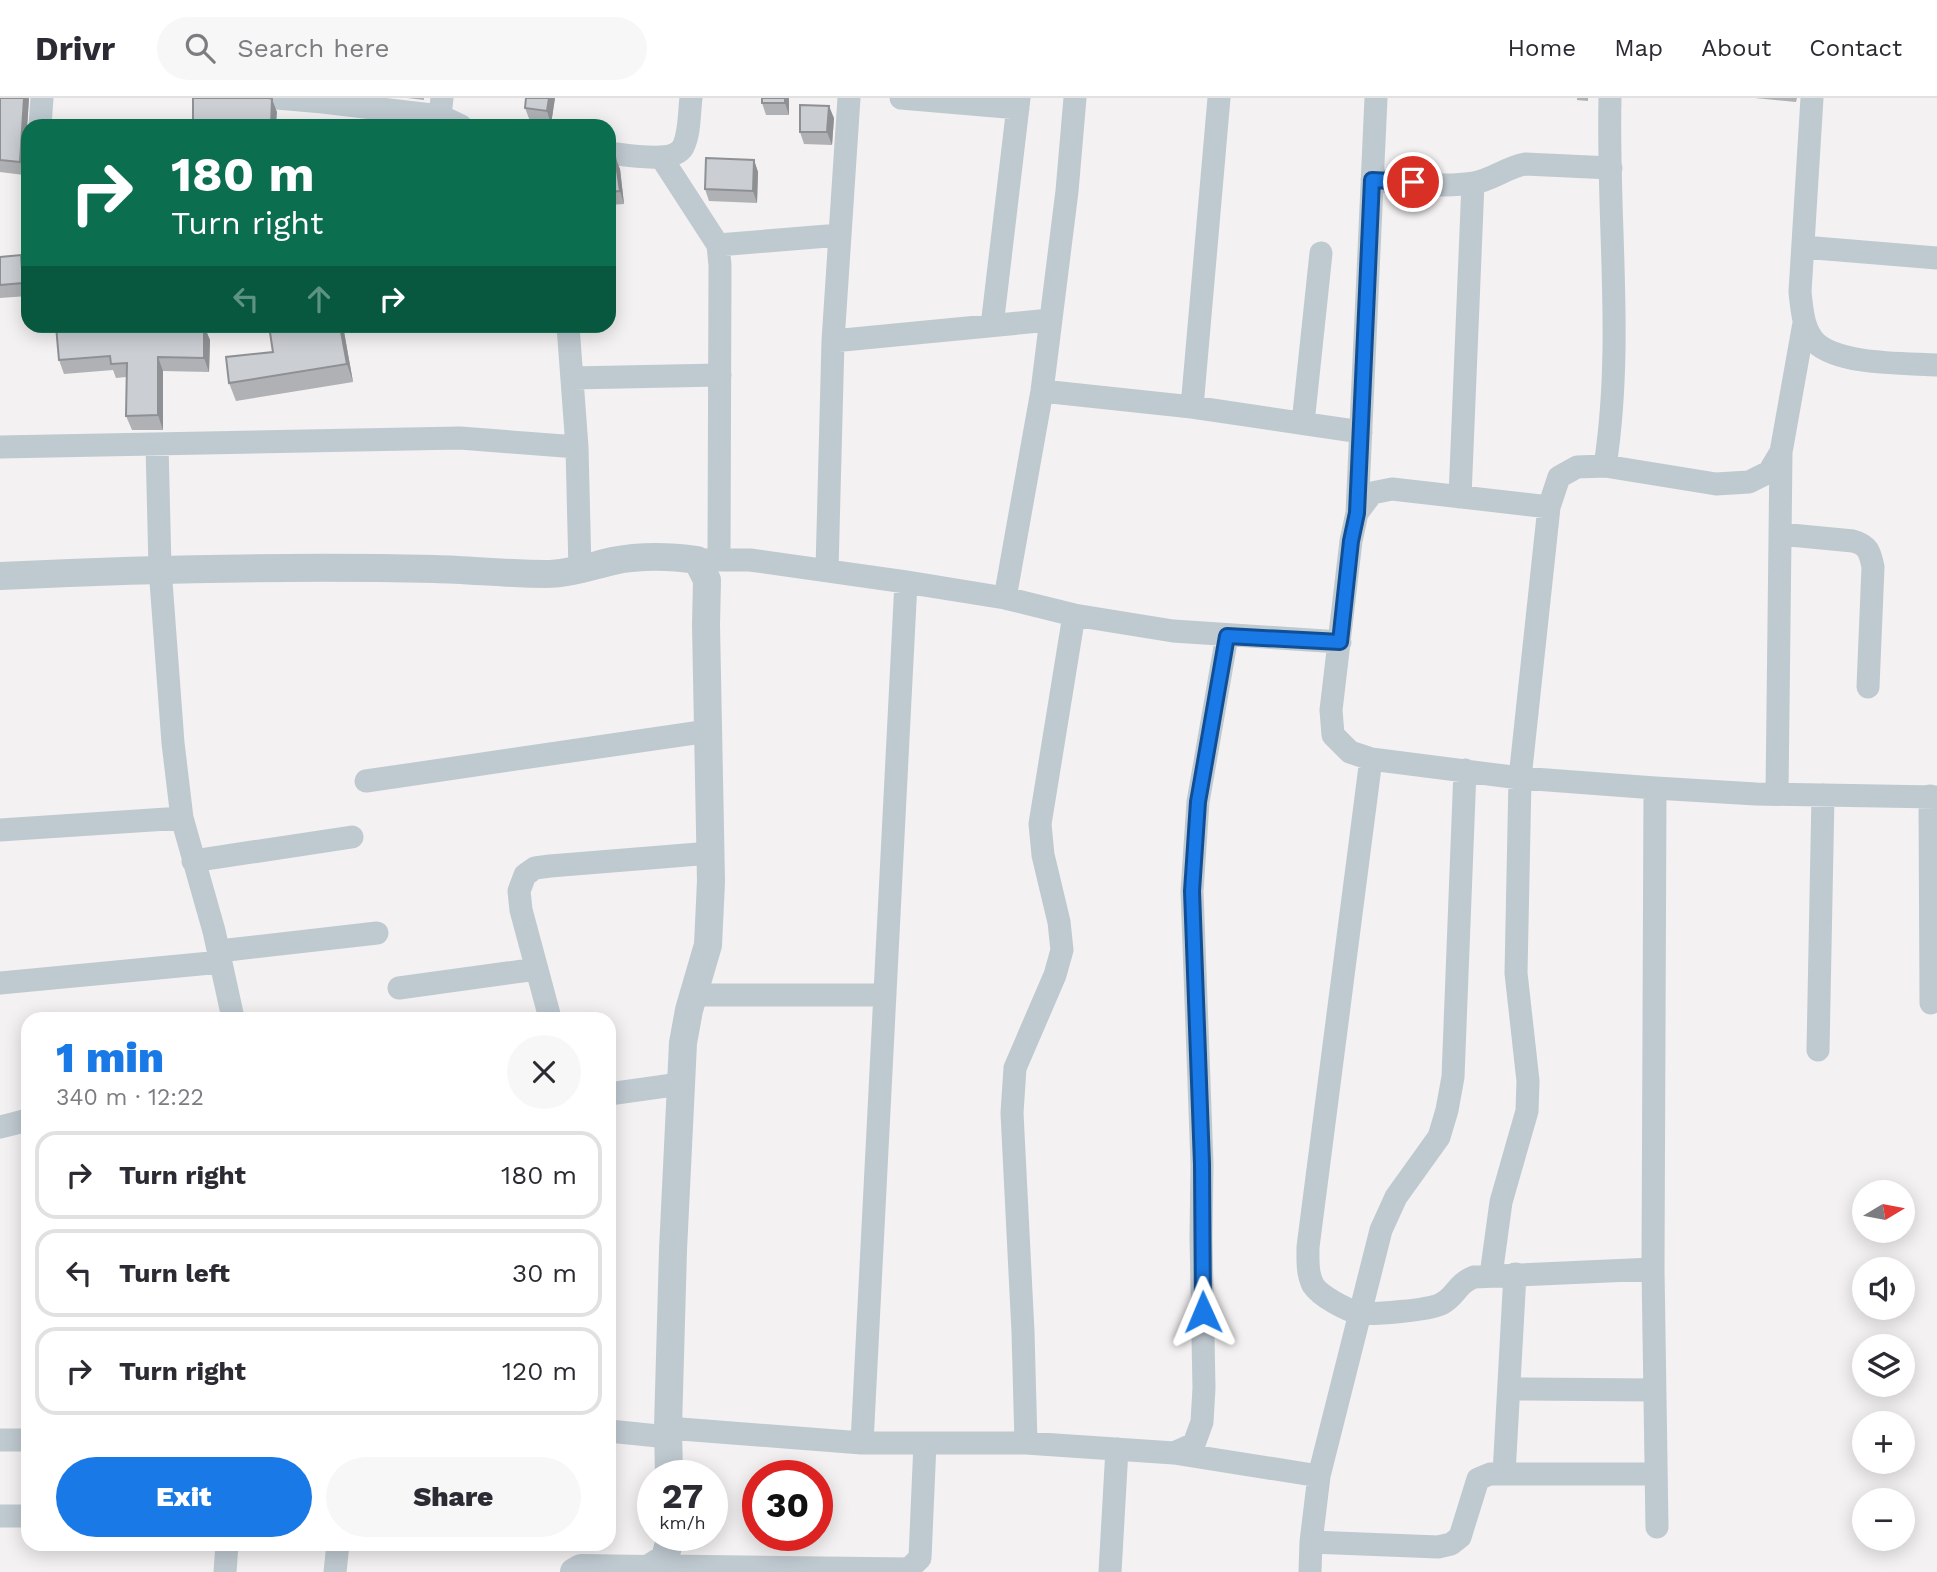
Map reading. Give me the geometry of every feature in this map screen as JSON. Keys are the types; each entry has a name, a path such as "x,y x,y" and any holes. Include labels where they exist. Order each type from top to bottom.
{"street":[{"path":"40,119 42,98"},
{"path":"277,98 441,107"},
{"path":"616,154 661,157 681,150 686,139 691,98"},
{"path":"827,570 834,341 849,98"},
{"path":"901,98 1018,103 992,326"},
{"path":"1005,598 1042,391 1067,191 1075,98"},
{"path":"1192,407 1219,98"},
{"path":"1376,98 1357,513 1351,541 1331,710 1333,735 1350,752 1371,759 1520,778 1777,794 1933,797 1931,1003"},
{"path":"1605,466 1611,426 1615,348 1610,98"},
{"path":"1777,794 1781,452 1804,323 1800,292 1812,98"},
{"path":"661,157 718,244 720,265 720,375 707,580 711,853 708,945 693,995 683,1043 669,1460"},
{"path":"1372,180 1473,183 1525,163 1611,168"},
{"path":"1460,497 1473,183"},
{"path":"718,244 840,235"},
{"path":"1803,247 1937,258"},
{"path":"1303,423 1321,253"},
{"path":"834,341 1050,320"},
{"path":"1804,323 1815,342 1832,354 1868,360 1937,365"},
{"path":"569,333 577,447 580,571"},
{"path":"572,378 720,375"},
{"path":"1042,391 1192,407 1361,432"},
{"path":"0,447 460,439 577,447"},
{"path":"157,444 160,568 173,743 182,818 220,957 232,1012"},
{"path":"1491,1275 1501,1202 1527,1111 1528,1081 1516,973 1520,778 1549,507 1559,477 1577,467 1605,466 1716,484 1749,482 1769,472 1781,452"},
{"path":"1357,513 1372,493 1392,489 1549,507"},
{"path":"1780,534 1853,541 1863,544 1869,551 1872,567 1868,687"},
{"path":"0,576 160,568 436,569 548,574 580,571 612,561 641,557 750,560 1005,598 1074,615 1173,631 1340,642"},
{"path":"862,1443 906,582"},
{"path":"1026,1443 1012,1113 1015,1068 1055,975 1062,950 1059,922 1043,855 1040,824 1074,615"},
{"path":"1174,1453 1194,1444 1202,1422 1202,1164 1192,891 1198,802 1227,636"},
{"path":"366,780 708,731"},
{"path":"1371,759 1308,1247 1308,1271 1313,1284 1322,1296 1360,1313 1432,1308 1443,1303 1461,1282 1474,1277 1653,1269"},
{"path":"1310,1572 1319,1476 1381,1230 1396,1198 1439,1137 1447,1110 1453,1077 1465,770"},
{"path":"1655,788 1653,1269 1654,1474 1657,1527"},
{"path":"1818,1050 1823,795"},
{"path":"0,830 182,818"},
{"path":"193,861 352,837"},
{"path":"548,1012 521,911 519,891 525,875 536,868 550,866 711,853"},
{"path":"0,983 220,957 376,933"},
{"path":"399,988 537,969"},
{"path":"693,995 885,995"},
{"path":"616,1093 680,1084"},
{"path":"0,1127 21,1122"},
{"path":"1504,1474 1515,1274"},
{"path":"1509,1389 1654,1390"},
{"path":"616,1431 862,1443 1026,1443 1174,1453 1319,1476"},
{"path":"0,1440 21,1440"},
{"path":"574,1572 581,1568 648,1569 667,1558 909,1569 920,1558 925,1443"},
{"path":"1110,1572 1117,1449"},
{"path":"1311,1542 1438,1547 1451,1544 1460,1537 1478,1479 1490,1474 1654,1474"},
{"path":"0,1516 21,1516"},
{"path":"225,1572 226,1551"},
{"path":"335,1572 337,1551"}],"building":[{"path":"0,98 24,98 20,162 0,160"},
{"path":"193,98 272,99 271,119 193,119"},
{"path":"526,98 549,98 547,111 525,108"},
{"path":"762,98 785,98 785,103 762,103"},
{"path":"800,105 829,106 827,132 800,132"},
{"path":"706,158 754,160 753,191 705,189"},
{"path":"616,163 620,191 616,191"},
{"path":"21,255 21,283 0,285 0,257"},
{"path":"57,333 204,333 204,358 158,357 158,415 126,416 127,363 111,364 110,356 59,360"},
{"path":"270,333 341,333 347,364 229,383 226,357 273,352"}],"route":[{"path":"1203,1312 1202,1164 1192,891 1198,802 1227,636 1340,642 1351,541 1357,513 1372,180 1413,182"}]}
